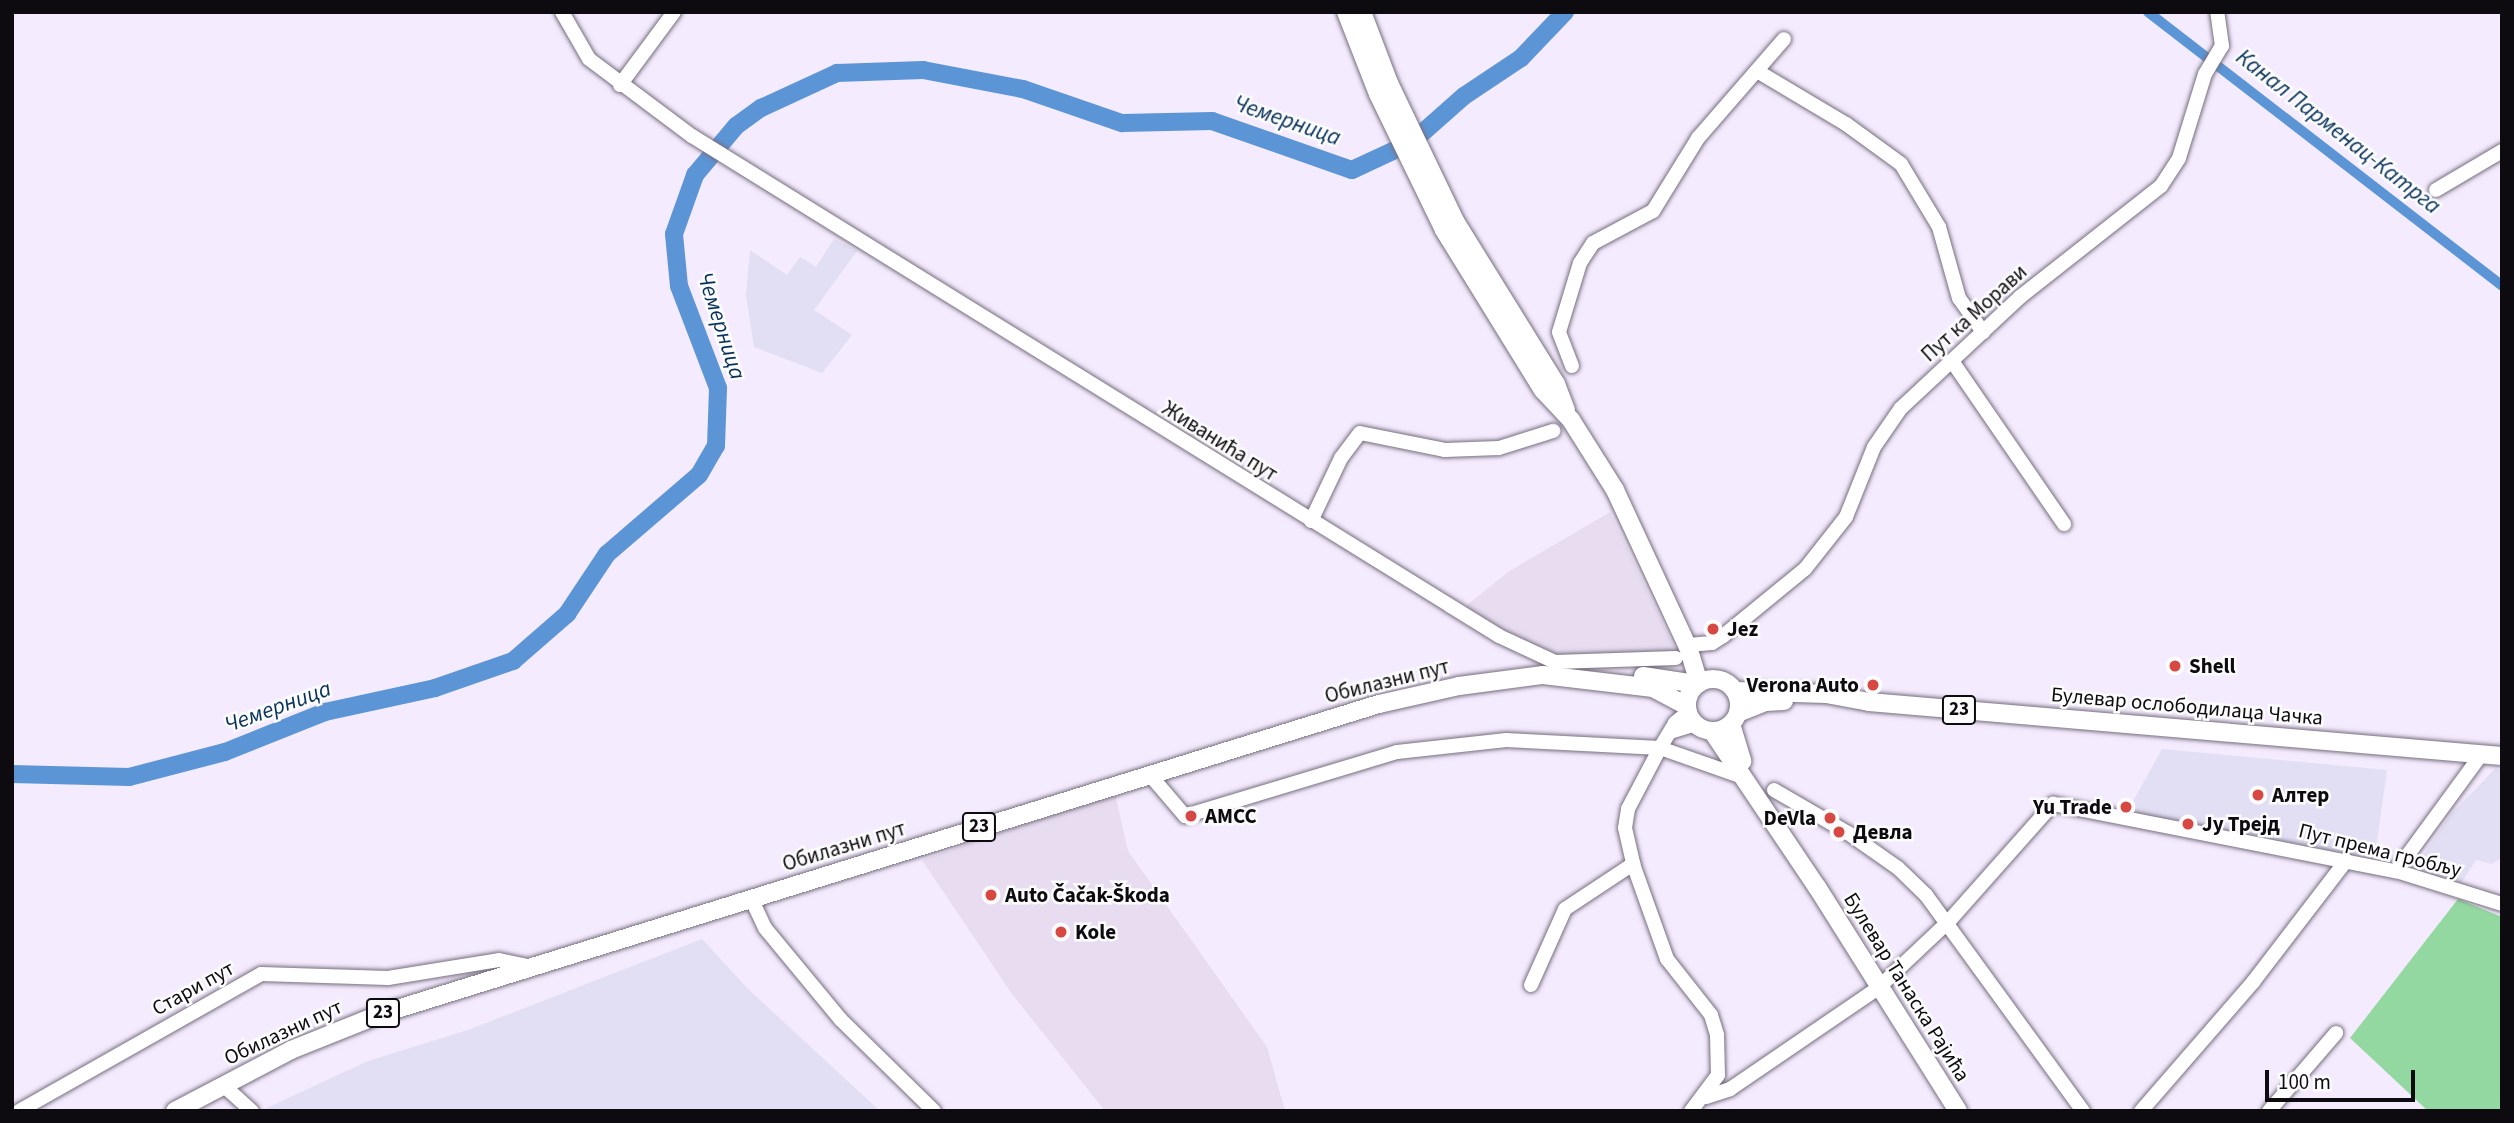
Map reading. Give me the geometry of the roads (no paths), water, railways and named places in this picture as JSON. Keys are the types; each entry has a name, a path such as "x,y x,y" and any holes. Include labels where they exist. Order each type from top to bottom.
{"main road":[{"path":"1346,12 1450,225 1543,390 1570,420 1615,490 1698,683 1696,718 1748,777"},
{"path":"1363,12 1383,89"},
{"path":"1660,678 1685,651"},
{"path":"1685,651 1699,653 1717,679 1735,691 1739,755 1748,777"},
{"name":"23","path":"1549,670 1698,683 1717,679"},
{"name":"23","path":"1549,670 1653,688 1696,718 1735,718"},
{"name":"Обилазни пут","path":"175,1111 339,1029 531,967 1417,694 1549,670"},
{"name":"Булевар ослободилаца Чачка","path":"1735,691 1826,694 1869,702"},
{"name":"Булевар ослободилаца Чачка","path":"1735,718 1768,701 1869,702 2502,756"},
{"name":"Булевар Танаска Рајића","path":"1748,777 1878,988 1958,1111"}],"street":[{"path":"562,12 584,52 620,85 674,12"},
{"name":"Пут ка Морави","path":"1723,636 1805,569 1846,517 1886,425 2020,297 2161,186 2179,158 2208,67 2223,40 2217,12"},
{"path":"1572,366 1559,332 1580,262 1592,243 1653,211 1698,138 1784,40"},
{"path":"1757,71 1846,124 1901,163 1939,227 1959,298 1983,332"},
{"name":"Живанића пут","path":"620,85 764,183 1499,636 1549,670 1685,651 1712,643 1723,636"},
{"path":"2436,190 2502,151"},
{"path":"1952,361 2064,524"},
{"path":"1311,522 1341,458 1360,433 1445,450 1499,448 1553,431"},
{"path":"1691,1111 1706,1097 1718,1075 1720,1059 1711,1015 1667,959 1633,864 1625,828 1628,809 1660,748 1673,731 1696,718"},
{"path":"1150,775 1179,813 1186,816 1398,752 1533,738 1660,748 1748,777"},
{"path":"2396,871 2481,755"},
{"path":"1774,790 1898,868 1949,921 2083,1111"},
{"name":"Пут према гробљу","path":"1949,921 2044,811 2053,804 2065,803 2396,871 2502,904"},
{"path":"2141,1111 2253,982 2346,861"},
{"path":"1531,985 1565,909 1633,864"},
{"path":"751,898 765,928 841,1020 934,1111"},
{"path":"1706,1097 1730,1089 1878,988 1949,921"},
{"name":"Стари пут","path":"19,1111 261,974 388,978 499,960 531,967"},
{"path":"2269,1111 2336,1034"},
{"path":"223,1085 252,1111"}],"waterway":[{"name":"Чемерница","path":"12,774 129,777 225,752 325,712 435,688 513,661 567,614 607,554 699,475 716,446 718,388 679,286 674,234 695,175 736,126 761,108 837,73 923,70 1023,89 1122,123 1212,121 1352,170 1412,142 1464,96 1521,58 1565,12"},
{"name":"Канал Парменац-Катрга","path":"2148,12 2502,286"}],"place":[{"name":"Jez","path":"1713,629"},
{"name":"Shell","path":"2175,666"},
{"name":"Verona Auto","path":"1873,685"},
{"name":"Алтер","path":"2258,795"},
{"name":"Yu Trade","path":"2126,807"},
{"name":"АМСС","path":"1191,816"},
{"name":"DeVla","path":"1830,818"},
{"name":"Ју Трејд","path":"2188,824"},
{"name":"Девла","path":"1839,832"},
{"name":"Auto Čačak-Škoda","path":"991,895"},
{"name":"Kole","path":"1061,932"}]}
